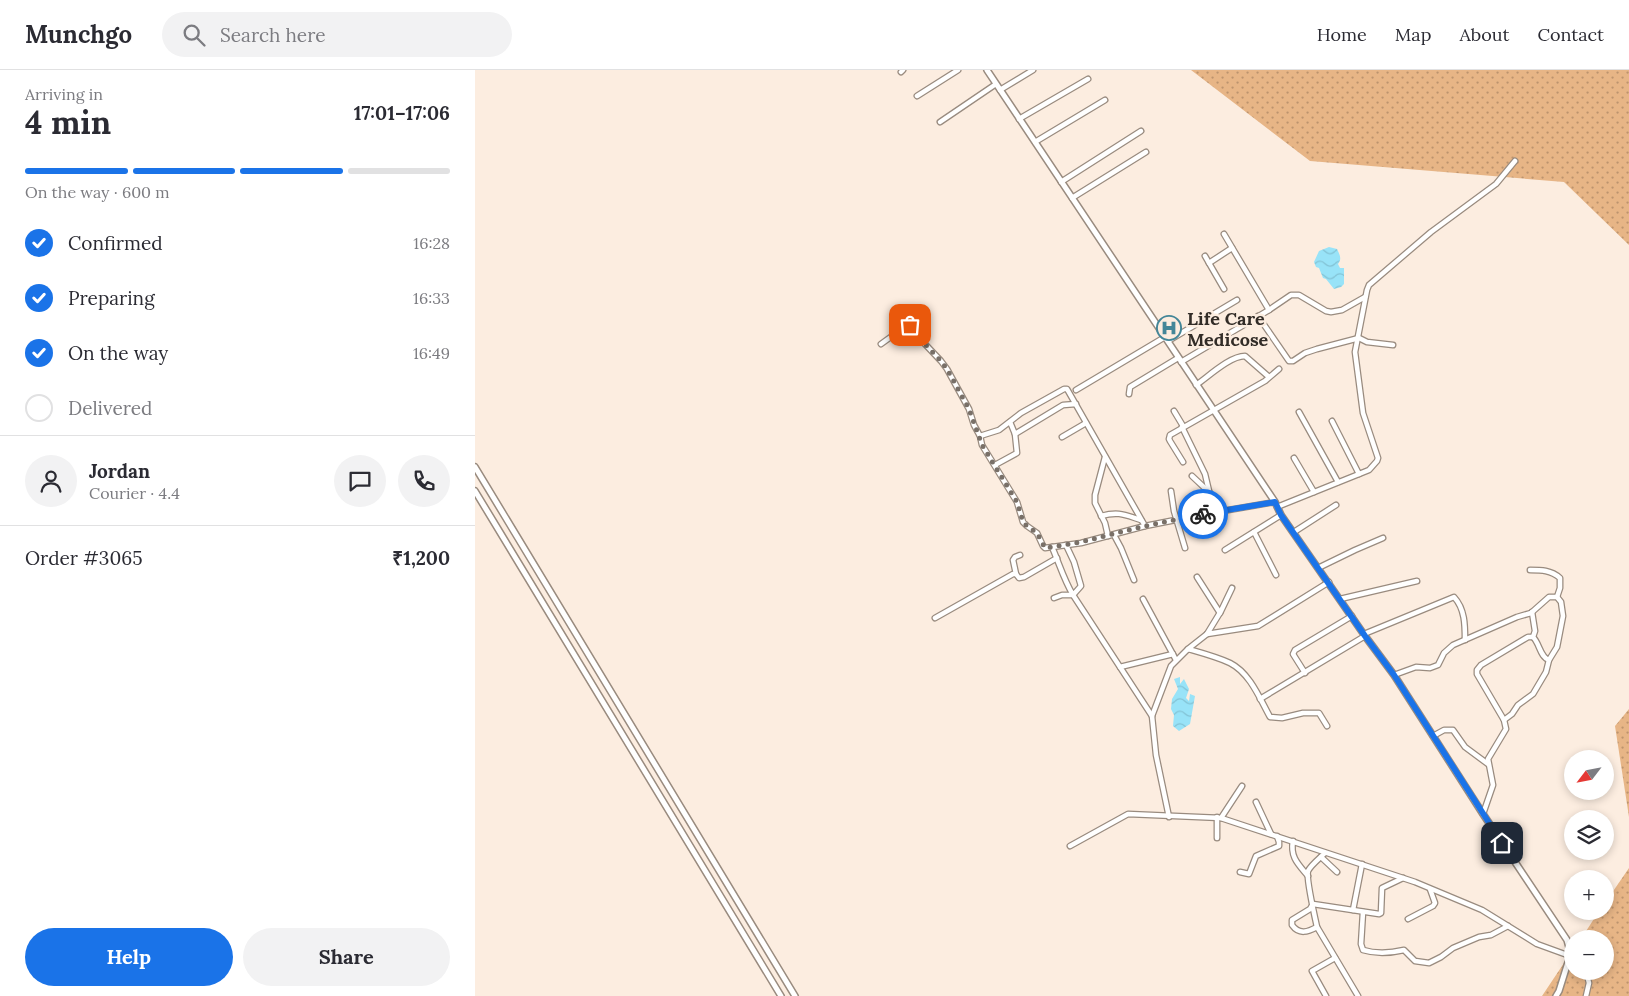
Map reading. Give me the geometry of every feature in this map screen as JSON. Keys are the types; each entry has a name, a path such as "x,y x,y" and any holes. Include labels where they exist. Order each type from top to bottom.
{"street":[{"path":"917,96 958,70"},
{"path":"987,70 1276,504 1281,515 1394,675 1564,936"},
{"path":"1000,90 1033,70"},
{"path":"1019,118 1088,79"},
{"path":"940,122 996,84"},
{"path":"1035,142 1105,100"},
{"path":"1061,182 1141,131"},
{"path":"1072,198 1146,152"},
{"path":"881,344 907,326 913,326 924,343 947,369 969,409 982,445 1017,502 1023,522 1037,533 1043,546 1047,548 1214,512 1276,504 1314,492 1369,470 1377,461 1378,458 1363,413 1355,352 1369,285 1431,232 1496,184 1515,161"},
{"path":"1224,234 1269,310"},
{"path":"1209,262 1232,248"},
{"path":"1205,256 1224,289"},
{"path":"1129,394 1130,387 1269,310 1291,295 1299,295 1331,312 1342,310 1365,297"},
{"path":"1076,390 1237,300"},
{"path":"1258,316 1289,361 1293,361 1305,353 1317,349 1359,338 1367,342 1393,345"},
{"path":"1196,385 1240,356 1245,356 1269,377"},
{"path":"1183,462 1169,439 1171,434 1257,386 1279,369"},
{"path":"980,436 995,432 1021,413 1067,389 1145,526"},
{"path":"1015,434 1063,405 1076,404"},
{"path":"1174,411 1205,474 1214,512"},
{"path":"1299,412 1338,482"},
{"path":"1332,421 1359,474"},
{"path":"995,465 1017,453 1015,434 1010,422"},
{"path":"1062,437 1086,423"},
{"path":"1105,456 1095,502 1108,536"},
{"path":"1294,458 1314,492"},
{"path":"475,467 795,996"},
{"path":"1193,476 1210,493"},
{"path":"475,491 781,996"},
{"path":"1171,491 1176,520 1185,548"},
{"path":"482,502 492,496"},
{"path":"1293,532 1336,505"},
{"path":"1101,516 1115,512 1141,520"},
{"path":"1225,550 1281,515"},
{"path":"1254,532 1276,575"},
{"path":"1114,535 1134,580"},
{"path":"1318,568 1383,538"},
{"path":"1054,598 1062,595 1073,595 1081,586 1066,545"},
{"path":"1052,547 1073,595 1152,716"},
{"path":"1020,555 1013,560 1016,574 1019,578 1057,558"},
{"path":"1530,570 1553,573 1560,578 1557,598"},
{"path":"935,618 1016,574"},
{"path":"1197,577 1220,613"},
{"path":"1340,599 1417,581"},
{"path":"1207,634 1258,626 1329,582"},
{"path":"1169,817 1156,755 1152,716 1171,666 1207,634 1232,588"},
{"path":"1260,699 1364,635 1454,597 1459,602 1461,609 1465,628 1465,640"},
{"path":"1394,675 1416,667 1434,667 1440,663 1448,649 1532,612 1549,597 1557,598 1561,602 1563,616 1557,646 1549,660 1547,672 1533,694 1518,705 1513,714 1504,720"},
{"path":"1143,599 1176,660"},
{"path":"1532,612 1535,631 1533,637"},
{"path":"1305,673 1293,654 1295,650 1352,616"},
{"path":"1483,814 1493,785 1488,764 1490,755 1506,729 1504,720 1477,674 1477,670 1481,665 1528,636 1537,640 1544,657 1549,660"},
{"path":"1189,649 1230,663 1236,667 1253,687 1270,717 1282,718 1303,713 1319,713 1327,726"},
{"path":"1120,667 1173,654"},
{"path":"1433,736 1444,730 1453,730 1465,747 1488,764"},
{"path":"1217,838 1219,818 1242,786"},
{"path":"1256,802 1271,834"},
{"path":"1070,846 1128,814 1219,818 1293,841 1323,855 1362,864 1430,888 1482,910 1537,944 1564,951"},
{"path":"1240,872 1249,874 1255,856 1279,846 1277,836"},
{"path":"1293,841 1291,850 1296,861 1308,876"},
{"path":"1323,855 1337,872"},
{"path":"1323,855 1308,870 1317,926 1358,996"},
{"path":"1353,910 1362,864"},
{"path":"1313,904 1379,914 1381,913 1382,888 1403,878"},
{"path":"1408,919 1433,906 1435,903 1430,888"},
{"path":"1313,904 1310,909 1292,920 1292,925 1300,932 1305,932 1317,926"},
{"path":"1363,912 1361,944 1363,950 1392,953 1404,950 1417,962 1429,963 1453,948 1479,938 1491,936 1508,926"},
{"path":"1326,996 1313,971 1335,958"},
{"path":"1556,996 1564,975"},
{"path":"1586,996 1588,980"}],"shaded area":[{"path":"1191,70 1629,70 1629,245 1564,182 1310,161"},
{"path":"1629,709 1629,817 1615,726"},
{"path":"1629,868 1629,996 1542,996 1564,963 1564,980 1614,980 1614,930 1587,930 1593,920 1614,920 1614,890"}],"water":[{"path":"1329,247 1337,249 1340,257 1338,264 1340,268 1344,268 1344,284 1334,289 1323,278 1314,262 1319,251"},
{"path":"1180,677 1180,684 1184,679 1189,689 1186,698 1189,701 1190,694 1195,696 1190,724 1179,731 1173,726 1174,715 1171,709 1172,699 1178,689 1174,679"}],"way so far":[{"path":"910,325 913,326 924,343 947,369 969,409 974,425 979,432 982,445 1017,502 1023,522 1035,530 1045,548 1114,535 1145,526 1203,514"}],"place":[{"name":"Life Care Medicose","path":"1169,328"}],"route":[{"path":"1203,514 1275,502 1281,515 1394,675 1502,843"}]}
